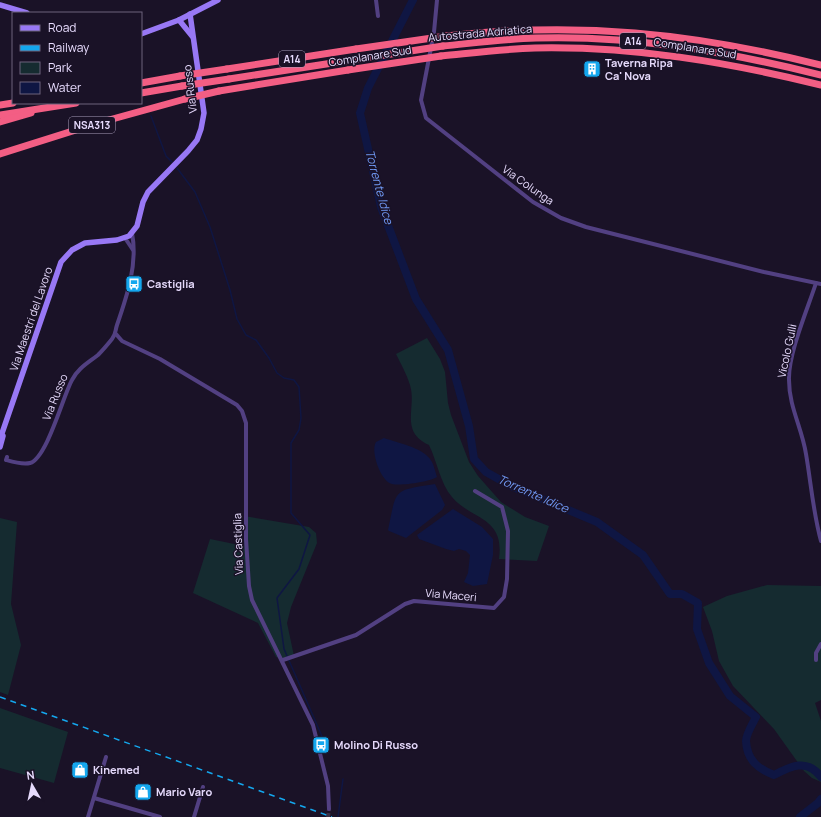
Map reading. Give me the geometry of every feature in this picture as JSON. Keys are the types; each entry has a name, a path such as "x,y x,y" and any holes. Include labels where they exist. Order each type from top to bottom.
{"highway":[{"name":"Autostrada Adriatica","path":"142,82 446,36 538,28 631,31 722,43 821,65"},
{"name":"Autostrada Adriatica","path":"142,93 442,46 537,38 635,41 717,52 821,75"},
{"name":"Complanare Sud","path":"0,154 98,123 219,91 441,56 534,48 631,51 687,57 750,68 821,85"},
{"path":"0,101 12,103"},
{"path":"0,105 12,103"},
{"path":"0,115 69,104"},
{"path":"0,122 16,119 43,108"}],"street":[{"path":"142,34 179,20 218,0"},
{"path":"376,0 378,16"},
{"name":"Via Colunga","path":"437,0 434,32 421,94 422,109 426,118 533,202 561,218 586,227 764,272 819,283"},
{"path":"0,5 24,12"},
{"name":"Via Russo","path":"125,238 132,233 139,222 145,196 188,151 201,129 204,113 203,100 190,14"},
{"path":"179,20 190,30 194,38"},
{"name":"Via Russo","path":"7,457 6,460 26,464 36,460 55,424 68,385 82,366 98,355 116,334 116,327 128,290 133,251 132,233"},
{"path":"125,238 133,251"},
{"name":"Via Maestri del Lavoro","path":"0,439 61,262 72,250 85,243 125,238"},
{"name":"Vicolo Gulli","path":"819,283 801,327 789,378 792,408 806,453 814,519 821,541"},
{"name":"Via Castiglia","path":"116,334 122,341 160,359 242,411 246,423 246,538 249,586 252,600 286,659 313,725 328,786 329,809"},
{"name":"Via Maestri del Lavoro","path":"0,447 5,427"},
{"name":"Via Maceri","path":"286,659 356,634 405,604 414,601 494,608 504,597 507,579 508,531 502,507 475,491"},
{"path":"816,660 816,653 821,644"},
{"path":"88,817 106,757"},
{"path":"194,817 203,787"},
{"path":"94,798 160,817"}],"green space":[{"path":"427,338 440,359 445,372 448,403 451,415 469,462 478,476 501,502 525,517 549,526 537,561 499,559 497,534 485,520 460,505 452,497 444,485 429,445 414,433 411,418 412,394 410,385 406,373 396,354"},
{"path":"244,516 309,527 316,533 317,543 291,607 287,623 294,656 285,660 276,657 258,623 193,593 210,539 244,546"},
{"path":"0,518 17,522 11,604 21,645 8,695 0,692"},
{"path":"767,585 821,586 821,700 815,703 821,721 821,782 812,778 804,771 774,729 733,686 719,661 712,631 703,607 727,596"},
{"path":"0,708 68,732 54,783 0,768"}],"water":[{"path":"384,438 421,451 430,459 437,477 422,482 408,484 392,484 388,482 384,478 378,466 374,452 376,442"},
{"path":"435,484 445,505 442,510 406,538 388,530 393,506 399,494 404,490 411,488"},
{"path":"453,509 482,527 493,539 493,555 487,584 473,586 464,582 468,573 470,555 466,551 459,549 454,551 446,549 419,539 417,535"}],"waterway":[{"name":"Torrente Idice","path":"413,0 368,88 360,113 381,207 416,299 448,350 469,426 474,459 486,472 511,486 597,522 643,555 670,594 682,594 698,603 697,629 709,663 730,696 756,717 746,738 747,748 751,759 758,767 774,775 793,767 804,766 810,767 821,777"},
{"path":"151,116 166,156 172,162"},
{"path":"177,168 195,192 210,227 230,290 237,319 246,335 256,340 269,358 277,373 284,378 294,380 299,387 301,418 299,430 291,443 291,513 310,535 299,569 277,598 284,649 324,741"},
{"path":"338,817 343,779"},
{"name":"Torrente Idice","path":"800,817 821,799"}],"tunnel":[{"path":"328,817 329,809"}],"railway":[{"path":"0,697 332,817"}],"place":[{"name":"Taverna Ripa Ca' Nova","path":"592,69"},
{"name":"Castiglia","path":"134,284"},
{"name":"Molino Di Russo","path":"321,745"},
{"name":"Kinemed","path":"80,770"},
{"name":"Mario Varo","path":"143,792"}]}
